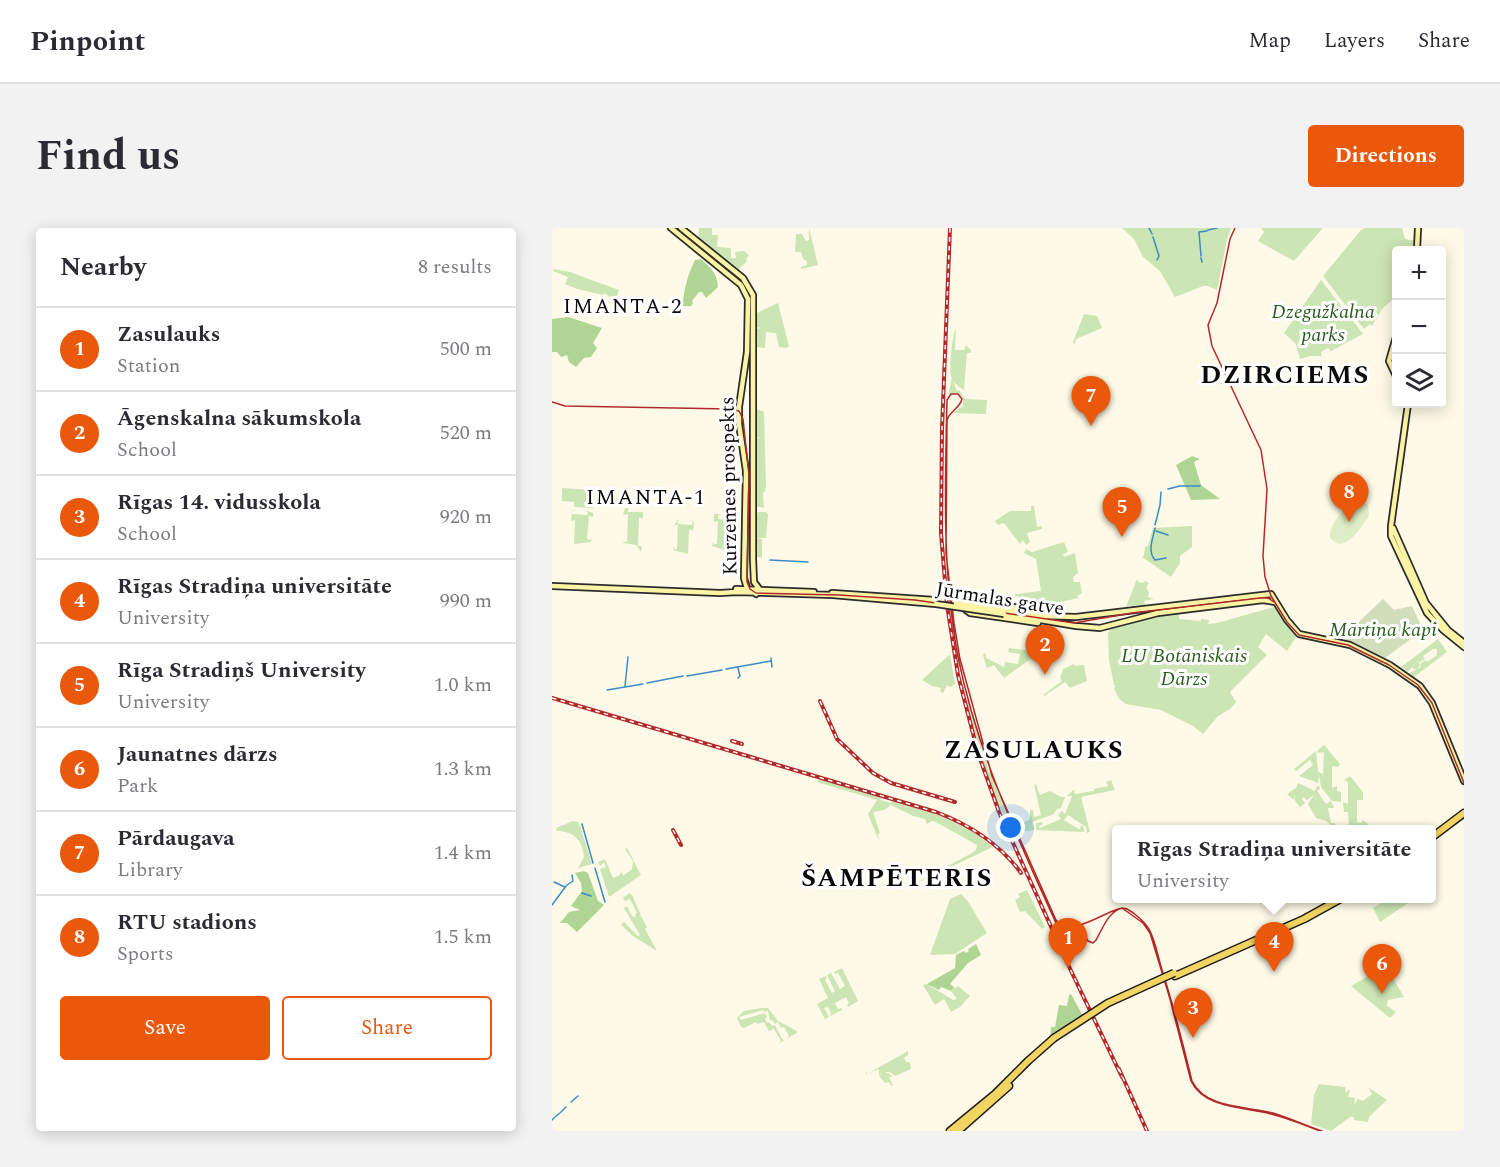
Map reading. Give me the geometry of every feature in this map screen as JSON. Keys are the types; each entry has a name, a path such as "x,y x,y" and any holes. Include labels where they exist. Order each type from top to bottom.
{"main road":[{"name":"Kurzemes prospekts","path":"671,228 741,285 746,293 748,345 739,407 746,471 744,578 748,589 758,592"},
{"name":"Kurzemes prospekts","path":"681,228 743,278 753,293 755,311 754,582 758,592"},
{"path":"1417,246 1418,228"},
{"path":"1392,351 1389,361 1392,367"},
{"path":"742,384 749,380 753,388"},
{"path":"1407,408 1391,536 1424,606 1436,623 1464,645"},
{"path":"742,441 747,444 753,440"},
{"path":"746,506 748,510 753,510"},
{"path":"1391,522 1395,537 1423,598 1433,614 1464,645"},
{"path":"737,589 744,578"},
{"name":"Jūrmalas gatve","path":"552,586 718,593 869,594 1004,612 1073,618 1271,594 1275,602"},
{"name":"Jūrmalas gatve","path":"718,593 748,589"},
{"path":"1067,625 970,613 966,610 966,604 969,600 974,600 1073,618 1076,626"},
{"name":"Jūrmalas gatve","path":"1004,612 1067,625 1100,628 1166,611 1263,600 1275,602"},
{"path":"1275,602 1299,634 1350,645 1390,665 1420,686 1432,703 1464,781"},
{"path":"1132,618 1140,614 1137,609"},
{"path":"1445,827 1464,809"},
{"path":"1436,834 1464,813"},
{"path":"958,1131 1055,1039 1109,1006 1175,974 1304,919 1333,903"},
{"path":"950,1131 977,1113"}],"green space":[{"path":"699,228 712,228 712,235 718,235 717,247 731,248 731,258 736,258 735,252 744,251 749,255 747,261 737,271 698,238"},
{"path":"809,228 818,265 801,269 807,265 807,261 803,259 801,252 795,252 796,234 802,234 806,241 809,240"},
{"path":"1122,228 1231,228 1217,290 1203,286 1175,297 1160,271 1143,257 1134,239"},
{"path":"1261,228 1322,229 1294,261 1258,241 1264,232"},
{"name":"Dzegužkalna parks","path":"1365,228 1402,228 1405,239 1416,241 1415,246 1392,246 1392,300 1383,308 1372,326 1370,324 1364,329 1323,276"},
{"path":"701,259 713,271 718,287 706,298 702,292 699,292 691,306 679,306 678,301 683,301 687,280 695,260"},
{"path":"554,269 570,272 619,290 615,302 605,293 603,295 565,284 568,277 553,271"},
{"name":"Dzegužkalna parks","path":"1321,280 1363,334 1331,351 1328,348 1321,352 1322,356 1300,359 1296,344 1284,333"},
{"path":"778,303 789,346 779,347 776,333 766,332 765,348 757,347 757,336 756,347 756,329 761,328 757,327 757,313"},
{"path":"1084,314 1097,316 1102,328 1076,339 1075,345 1073,342"},
{"path":"568,317 602,328 593,343 597,348 591,357 584,358 576,367 569,362 567,355 561,357 557,352 552,352 552,319"},
{"path":"956,328 955,350 964,350 966,345 971,350 971,353 967,353 964,390 954,382 951,376 951,352"},
{"path":"952,378 957,391 959,390 965,399 987,400 986,414 953,413 963,406 963,398 958,393 948,395"},
{"path":"755,411 764,412 766,486 763,493 764,508 754,506 757,482 754,439 761,438 754,437"},
{"path":"1192,456 1200,459 1194,462 1201,485 1220,499 1191,500 1176,465"},
{"path":"562,488 592,490 593,508 574,507 574,502 562,501"},
{"path":"1356,500 1368,505 1369,516 1346,542 1341,544 1335,542 1330,537 1332,527 1343,511"},
{"path":"1031,506 1034,506 1037,527 1042,526 1042,529 1027,533 1030,542 1026,545 1023,540 1020,544 1004,523 998,525 995,521 1010,511 1031,511"},
{"path":"625,508 628,508 628,512 643,512 643,518 639,518 638,546 642,546 641,552 636,545 623,543 622,539 623,542 627,542 628,514 623,515"},
{"path":"572,510 575,510 572,514 587,515 588,512 585,510 593,513 593,517 589,516 587,539 592,538 591,542 574,544 575,520 571,521"},
{"path":"758,512 768,514 766,538 755,538 762,539 762,558 754,556 755,514 756,537"},
{"path":"714,514 720,514 718,519 733,520 731,515 735,515 733,522 737,525 733,523 733,552 737,550 737,554 712,546 713,542 717,544 718,521 714,522"},
{"path":"677,520 680,520 677,521 678,524 692,525 694,522 693,532 689,530 688,554 673,550 673,547 677,549 678,525 673,528"},
{"path":"1192,526 1192,547 1180,556 1180,563 1171,577 1142,557 1153,528"},
{"path":"1064,542 1068,552 1063,554 1064,557 1075,553 1078,573 1073,577 1074,582 1080,582 1082,593 1077,596 1079,598 1055,603 1015,596 1015,594 1041,591 1036,559 1024,553 1026,549 1032,552"},
{"path":"1137,579 1138,582 1149,583 1146,588 1149,592 1148,597 1154,599 1144,601 1145,605 1134,606 1145,607 1121,608 1131,607 1130,605 1126,607"},
{"name":"Mārtiņa kapi","path":"1383,599 1394,610 1412,606 1423,630 1385,658 1342,638"},
{"name":"LU Botāniskais Dārzs","path":"1274,607 1296,637 1287,651 1266,634 1258,647 1267,655 1230,692 1236,702 1230,709 1218,716 1203,734 1193,726 1161,710 1126,704 1119,699 1114,688 1116,686 1109,660 1108,633 1111,629 1138,621 1139,618 1188,611 1186,614 1179,614 1179,619 1209,620 1208,624"},
{"path":"1438,639 1447,652 1414,677 1409,673 1416,670 1412,668 1415,663 1408,672 1401,667","holes":["1437,649 1437,655 1421,663 1420,668 1418,668 1419,662 1416,662 1425,659 1423,656"]},
{"path":"1009,648 1039,653 1004,678 994,665 987,668 983,655 986,653 986,658 1004,667 1005,662 1018,664 1020,654 1008,652"},
{"path":"950,654 955,684 951,687 947,685 943,693 940,691 941,688 922,680"},
{"path":"1074,664 1075,666 1084,665 1087,681 1070,688 1065,682 1044,696 1062,681 1060,678 1063,669"},
{"path":"966,700 969,700 988,768 1013,830 990,786"},
{"path":"1324,745 1340,764 1338,767 1332,766 1332,788 1337,786 1337,791 1341,792 1341,802 1332,801 1321,787 1319,775 1318,783 1299,776 1313,765 1310,760 1296,771 1294,769 1316,751 1318,772 1323,774 1324,752 1318,753 1317,751"},
{"path":"1350,776 1363,792 1363,800 1357,800 1357,822 1361,823 1363,820 1367,825 1349,825 1348,812 1344,812 1343,802 1348,804 1348,782 1344,780"},
{"path":"819,779 880,797 881,800 891,803 892,800 932,813 958,824 993,847 908,887 972,853 976,850 977,845 936,822 932,821 927,824 925,819 891,805 884,810 873,812 880,833 878,834 879,841 868,814 877,800 817,782"},
{"path":"1111,780 1115,790 1081,797 1090,832 1087,833 1086,827 1068,815 1064,820 1080,830 1081,825 1084,832 1036,830 1036,823 1042,822 1040,828 1061,819 1058,815 1062,811 1065,814 1072,796 1067,796 1073,790 1076,791 1074,791 1075,794 1094,791 1094,789 1108,786 1106,782"},
{"path":"1298,783 1315,791 1319,786 1320,789 1317,791 1326,804 1331,801 1334,808 1328,808 1331,823 1335,825 1316,818 1308,804 1314,795 1307,800 1304,797 1302,799 1305,803 1300,807 1295,801 1295,794 1294,800 1287,794 1296,788"},
{"path":"1036,784 1040,795 1050,791 1065,797 1061,808 1057,809 1054,814 1032,822 1035,830 1020,832 1015,821 1023,819 1023,823 1030,819 1030,810 1033,810 1034,817 1041,815 1034,785"},
{"path":"573,821 578,822 580,826 592,864 578,868 584,857 582,846 572,835 557,831 556,828"},
{"path":"627,848 641,875 609,897 600,869 606,867 604,862 600,866 598,862 605,859 613,878 620,875 620,871 623,876 632,869 633,861 625,849"},
{"path":"584,871 588,873 598,901 604,905 577,932 567,923 560,923 569,912 580,910 571,906 582,891 581,883 575,873"},
{"path":"1027,890 1045,927 1042,929 1025,911 1020,912 1015,900 1020,897 1018,894"},
{"path":"629,893 632,895 641,915 639,917 641,916 647,927 645,929 657,951 633,936 621,925 624,922 638,936 640,935 624,908 627,906 632,916 636,917 637,913 630,899 625,901 623,898"},
{"path":"961,894 987,933 955,954 930,955 950,899"},
{"path":"1381,903 1408,903 1380,922 1373,908"},
{"path":"976,944 981,955 968,963 950,984 954,987 951,991 941,987 939,990 927,984 955,968 956,955 964,951 966,953"},
{"path":"1386,966 1404,997 1388,1000 1387,1006 1396,1012 1390,1018 1351,986"},
{"path":"842,968 858,1001 848,1007 846,997 835,1003 838,1009 842,1010 830,1016 828,1007 824,1008 829,1017 825,1019 817,1004 828,998 819,979 826,976 825,980 832,993 835,991 827,975 831,973 840,989 845,986 838,973 834,972"},
{"path":"927,984 953,1000 957,999 951,991 958,986 970,996 960,1007 951,1012 944,999 935,1005 923,985"},
{"path":"1071,994 1083,1016 1050,1039 1051,1027 1055,1027 1059,1005 1067,1006"},
{"path":"768,1008 778,1021 797,1033 786,1039 789,1036 784,1027 781,1028 778,1022 775,1024 772,1020 770,1021 768,1011 763,1010 739,1017 741,1020 765,1013 767,1023 775,1025 782,1039 785,1040 778,1044 781,1041 774,1029 769,1031 764,1022 741,1027 737,1018 744,1011"},
{"path":"908,1051 908,1055 904,1058 906,1062 910,1062 911,1069 895,1076 890,1072 885,1072 893,1076 889,1078 893,1085 891,1086 889,1082 885,1083 879,1076 883,1074 879,1075 879,1069 869,1073"},
{"path":"1319,1084 1345,1087 1346,1093 1350,1090 1348,1097 1355,1098 1354,1105 1358,1099 1363,1101 1372,1094 1368,1087 1387,1100 1369,1117 1368,1122 1354,1120 1354,1117 1350,1117 1331,1131 1311,1124 1314,1095"}],"waterway":[{"path":"1149,228 1152,234"},
{"path":"1208,230 1217,228"},
{"path":"1201,256 1199,232 1207,231"},
{"path":"1153,237 1159,256 1157,260"},
{"path":"1201,258 1202,262"},
{"path":"1168,489 1180,486 1200,486"},
{"path":"1155,525 1161,492"},
{"path":"1155,528 1151,553 1155,560 1166,558"},
{"path":"1156,531 1168,535"},
{"path":"770,560 808,562"},
{"path":"625,686 628,657"},
{"path":"771,658 772,667"},
{"path":"726,669 771,661"},
{"path":"738,668 740,676 738,678"},
{"path":"687,676 722,670"},
{"path":"647,683 683,676"},
{"path":"607,690 643,684"},
{"path":"582,824 593,863"},
{"path":"595,868 605,902"},
{"path":"567,885 573,881 572,875"},
{"path":"554,882 565,887"},
{"path":"552,905 566,886"},
{"path":"582,893 591,896"},
{"path":"571,1102 578,1096"},
{"path":"561,1112 566,1107"},
{"path":"555,1117 560,1113"}],"tram line":[{"path":"1235,228 1230,239 1217,303 1208,325 1212,346 1261,450 1267,489 1263,556 1265,577 1271,596 1287,622 1299,635 1348,645 1389,665 1418,685 1432,703 1464,783"},
{"path":"1320,1131 1277,1116 1226,1105 1215,1102 1205,1097 1197,1090 1191,1081 1150,933 1143,923 1122,908 1117,910 1109,917 1093,943 1088,941 1080,928 1063,928 1055,921 999,792 987,759 976,726 958,657 949,593 947,561 946,529 947,400 951,394 958,394 962,399 947,420 946,553 954,623 960,659 992,776 1056,920 1063,926 1072,927 1121,908 1127,909 1137,916 1148,928 1154,940 1192,1081 1198,1090 1217,1102 1273,1113 1322,1131"},
{"path":"552,402 565,406 739,411 743,419 749,475 747,582 750,589 756,593 915,600 1074,623 1132,613 1260,598 1268,598 1274,602"}],"railway":[{"path":"950,228 942,429 941,533 947,605 958,675 978,753 999,812 1122,1077"},
{"path":"552,698 936,812 983,836 1004,853 1021,873"},
{"path":"820,701 837,739 873,773 891,783 955,802"},
{"path":"732,741 742,744"},
{"path":"673,830 681,845"},
{"path":"1119,1069 1147,1131"}],"place":[{"name":"Pārdaugava","path":"1091,426"},
{"name":"RTU stadions","path":"1349,522"},
{"name":"Rīga Stradiņš University","path":"1122,537"},
{"name":"Āgenskalna sākumskola","path":"1045,675"},
{"name":"Zasulauks","path":"1068,968"},
{"name":"Rīgas Stradiņa universitāte","path":"1274,972"},
{"name":"Jaunatnes dārzs","path":"1382,994"},
{"name":"Rīgas 14. vidusskola","path":"1193,1038"}],"district":[{"name":"IMANTA-2","path":"623,307"},
{"name":"DZIRCIEMS","path":"1285,375"},
{"name":"IMANTA-1","path":"646,498"},
{"name":"ZASULAUKS","path":"1034,750"},
{"name":"ŠAMPĒTERIS","path":"897,878"}]}
